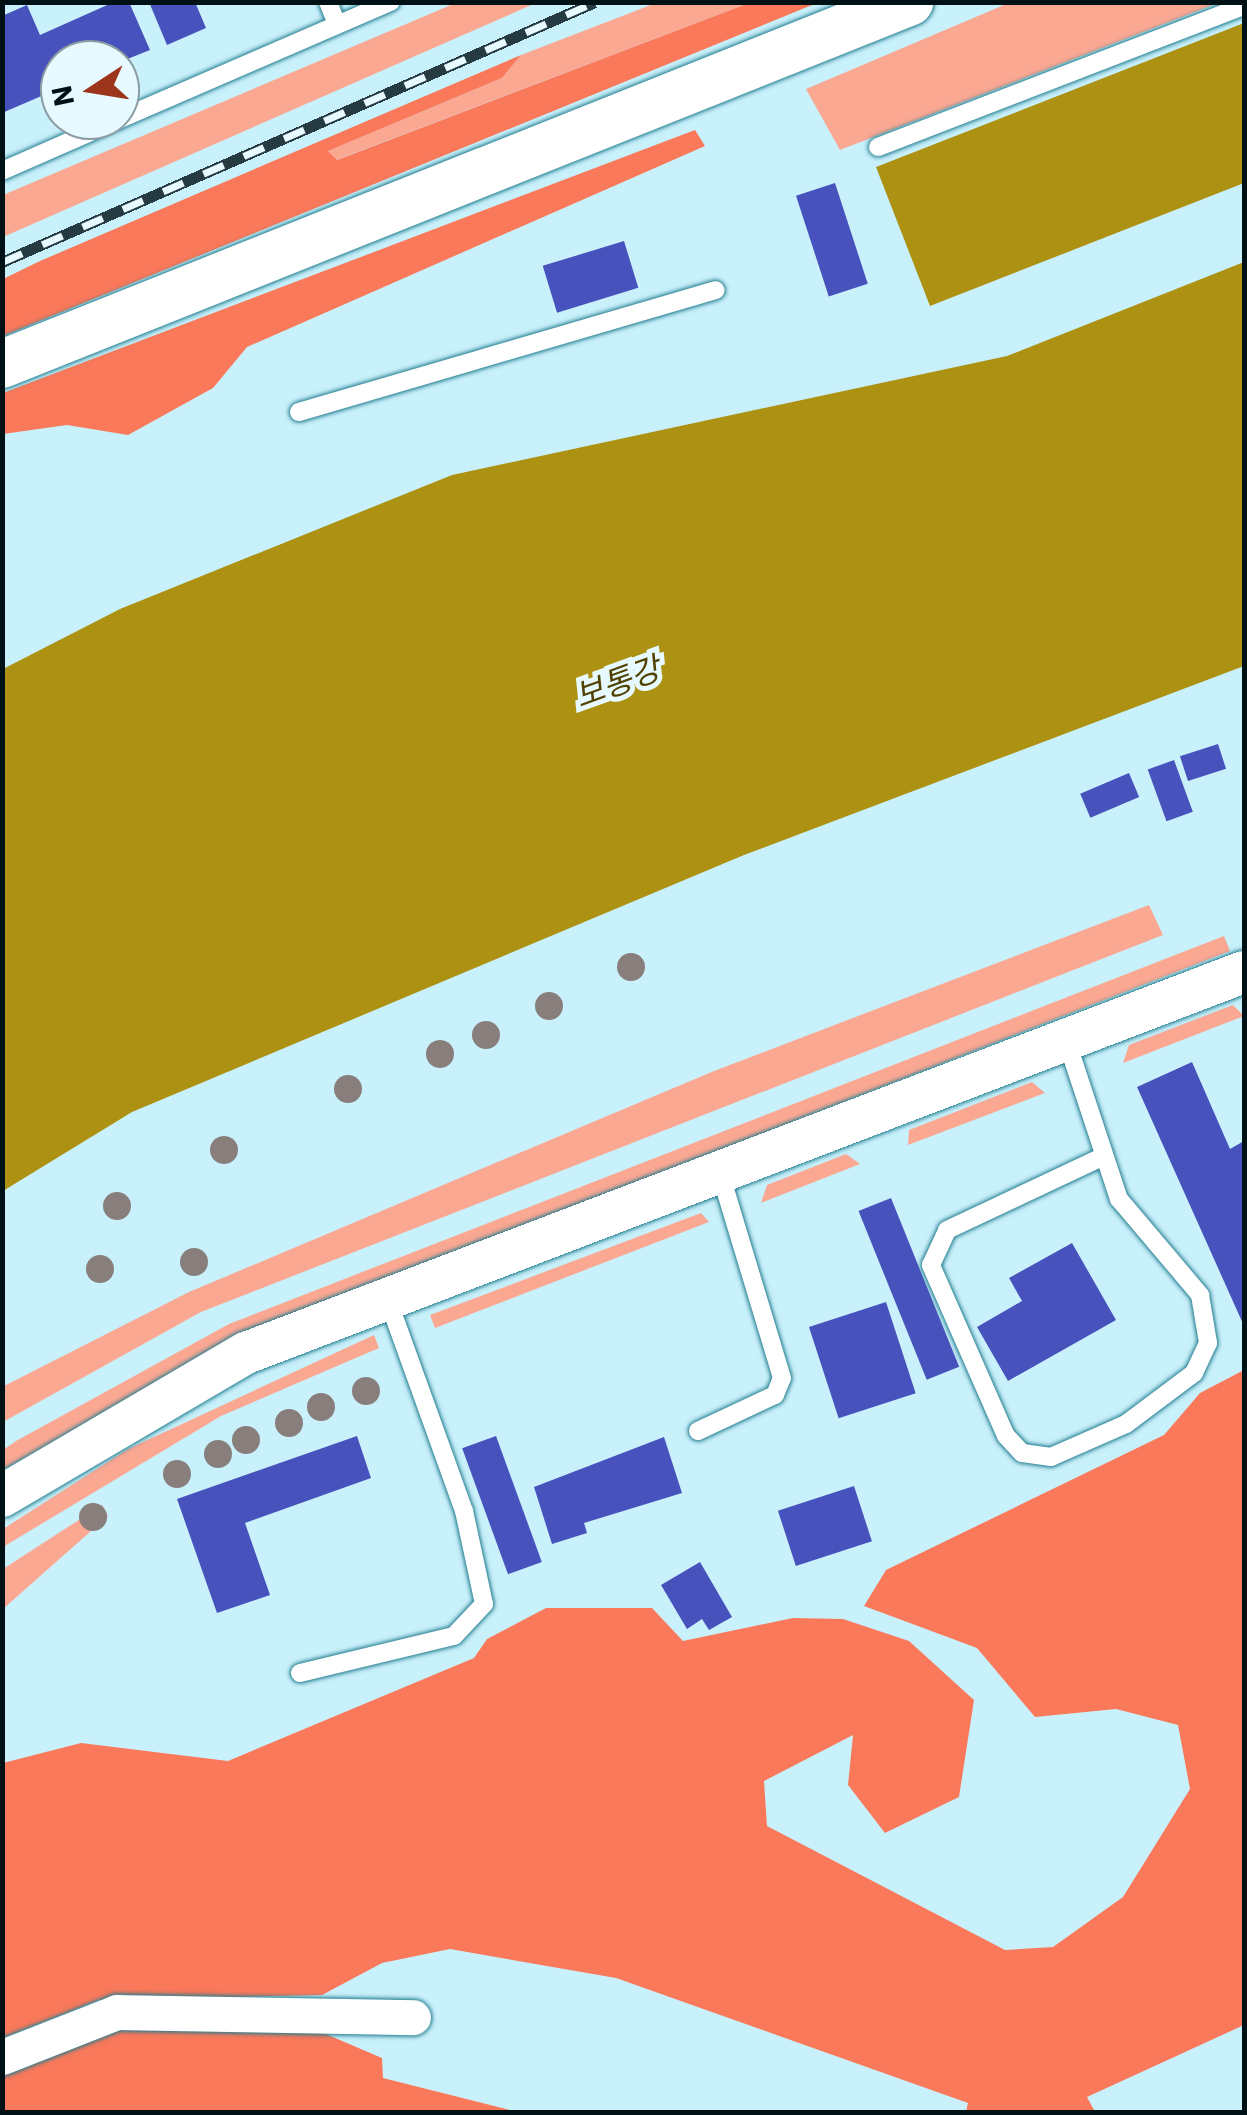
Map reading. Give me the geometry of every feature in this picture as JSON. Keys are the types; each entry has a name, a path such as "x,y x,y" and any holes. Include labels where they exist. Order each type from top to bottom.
{"main road":[{"path":"2,364 908,2"}],"street":[{"path":"2,1496 246,1353 718,1168 1244,972"},
{"path":"2,2058 118,2012 413,2017"}],"lane":[{"path":"328,2 337,24"},
{"path":"140,111 391,2"},
{"path":"878,147 1244,6"},
{"path":"2,171 73,140"},
{"path":"300,412 714,290"},
{"path":"1066,1038 1102,1157 1119,1198 1200,1295 1208,1343 1194,1373 1126,1424 1051,1457 1022,1453 1006,1436 931,1265 947,1230 1102,1157"},
{"path":"698,1431 775,1395 782,1378 718,1168"},
{"path":"300,1672 454,1636 484,1604 464,1511 387,1297"}],"shaded area":[{"path":"458,2 536,3 3,237 3,195"},
{"path":"1011,2 1218,3 840,150 806,89"},
{"path":"656,3 749,3 336,160 328,151 502,78 521,55"},
{"path":"749,3 817,3 3,336 3,279 40,261 521,55 502,78 328,151 337,160"},
{"path":"695,130 705,146 247,347 213,388 128,435 67,425 3,434 3,393"},
{"path":"1149,905 1163,935 201,1312 3,1422 4,1386 189,1292 714,1071"},
{"path":"1224,936 1230,951 235,1339 3,1470 3,1450 16,1441 229,1324"},
{"path":"1233,1005 1244,1016 1123,1063 1129,1045"},
{"path":"1032,1082 1045,1093 908,1145 909,1130"},
{"path":"846,1154 860,1164 761,1203 767,1185"},
{"path":"701,1213 709,1222 435,1328 430,1315"},
{"path":"374,1335 379,1348 221,1416 3,1547 3,1529 128,1449"},
{"path":"1244,1370 1244,2025 1087,2097 1095,2112 966,2112 968,2103 616,1978 450,1949 382,1963 322,1995 99,2000 3,2038 3,1763 81,1743 228,1761 474,1658 487,1639 546,1608 652,1608 683,1641 793,1618 843,1619 909,1641 974,1700 959,1797 885,1833 848,1785 853,1735 764,1781 767,1826 1005,1950 1053,1947 1123,1897 1190,1789 1178,1725 1116,1709 1035,1717 977,1648 864,1606 886,1570 1164,1435 1200,1393"},
{"path":"102,1505 108,1516 3,1609 3,1569"},
{"path":"153,2022 307,2026 382,2058 383,2078 518,2112 3,2112 3,2068 70,2036"}],"water":[{"path":"1244,23 1244,183 930,306 876,167"},
{"name":"보통강","path":"1244,262 1244,666 744,855 132,1112 3,1191 3,669 120,609 452,475 1007,356"}],"building":[{"path":"114,2 129,2 150,50 140,54 140,40 40,40 40,97 2,113 2,16 27,5 40,35"},
{"path":"149,2 195,2 206,28 167,45"},
{"path":"835,183 868,284 829,296 796,196"},
{"path":"624,241 638,288 557,313 543,266"},
{"path":"1218,744 1226,769 1188,781 1180,756"},
{"path":"1174,760 1193,812 1166,821 1148,770"},
{"path":"1129,773 1139,797 1090,818 1080,794"},
{"path":"1192,1062 1230,1149 1244,1141 1244,1326 1137,1087"},
{"path":"891,1198 959,1367 927,1380 859,1211"},
{"path":"1072,1243 1116,1320 1008,1381 977,1327 1022,1301 1009,1278"},
{"path":"886,1302 916,1393 839,1418 809,1327"},
{"path":"357,1436 371,1478 245,1523 270,1595 217,1613 177,1499"},
{"path":"496,1436 542,1562 508,1574 462,1448"},
{"path":"664,1437 682,1493 584,1523 587,1533 552,1544 534,1487"},
{"path":"854,1486 872,1541 796,1566 778,1511"},
{"path":"700,1562 732,1617 709,1630 702,1619 687,1629 661,1585"}],"railway":[{"path":"2,262 595,2"}]}
